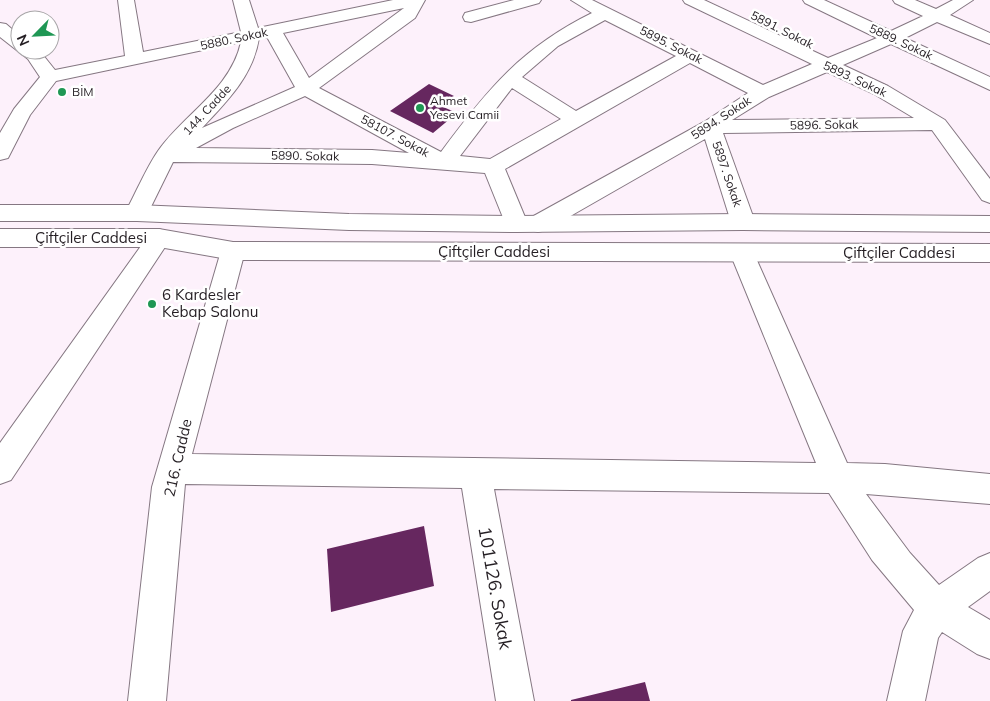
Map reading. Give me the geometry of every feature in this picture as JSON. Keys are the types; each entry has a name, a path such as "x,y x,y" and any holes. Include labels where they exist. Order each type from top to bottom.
{"street":[{"path":"126,0 135,60"},
{"name":"144. Cadde","path":"137,213 166,155 232,83 247,57 251,35 241,0"},
{"path":"331,0 340,16"},
{"path":"166,155 226,124 306,89 409,14 416,0"},
{"name":"5880. Sokak","path":"50,77 416,0"},
{"path":"471,17 533,0"},
{"name":"5895. Sokak","path":"579,0 761,92"},
{"name":"5893. Sokak","path":"690,0 834,63 938,124 990,195"},
{"name":"5891. Sokak","path":"723,0 834,63"},
{"name":"5889. Sokak","path":"812,0 990,84"},
{"path":"901,0 990,39"},
{"name":"5894. Sokak","path":"527,224 711,126 733,108 761,92 893,37 965,0"},
{"path":"444,163 494,94 510,78 553,41 606,13"},
{"path":"273,31 306,89"},
{"path":"527,224 493,166 691,55"},
{"path":"0,153 21,113 50,77 38,60"},
{"path":"510,78 574,119"},
{"name":"58107. Sokak","path":"306,89 444,163 493,166"},
{"path":"0,114 21,113"},
{"name":"5896. Sokak","path":"711,126 938,124"},
{"name":"5897. Sokak","path":"711,126 743,222"},
{"name":"5890. Sokak","path":"166,155 372,157 444,163"},
{"name":"Çiftçiler Caddesi","path":"0,214 137,213 349,222 527,224 743,222 990,224"},
{"path":"0,469 159,238"},
{"name":"Çiftçiler Caddesi","path":"1,239 159,238 233,251 990,254"},
{"name":"216. Cadde","path":"148,701 168,487 233,251"},
{"path":"742,253 838,479 856,509 895,560 938,607 990,641"},
{"path":"173,469 476,475 885,479 990,488"},
{"name":"101126. Sokak","path":"476,475 515,701"},
{"path":"906,701 921,631 938,607 990,570"}],"building":[{"name":"Ahmet Yesevi Camii","path":"429,84 454,96 441,106 457,113 433,133 390,111"},
{"path":"424,526 434,586 331,612 327,549"},
{"path":"645,682 650,701 571,701 571,700"}],"place":[{"name":"BİM","path":"62,92"},
{"name":"Ahmet Yesevi Camii","path":"420,108"},
{"name":"6 Kardesler Kebap Salonu","path":"152,304"}]}
